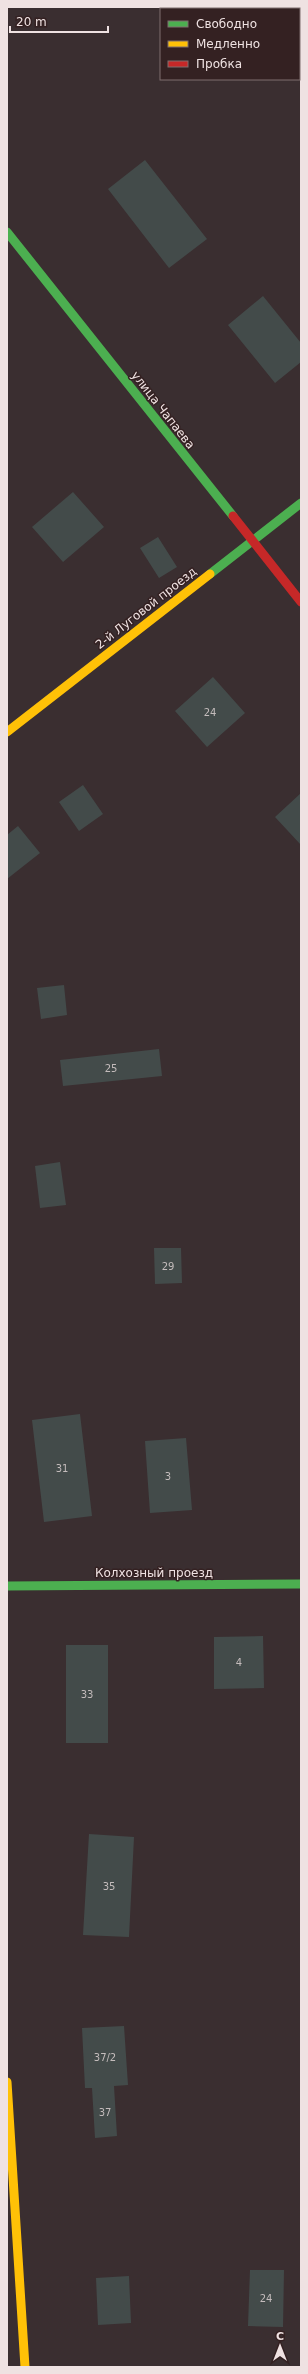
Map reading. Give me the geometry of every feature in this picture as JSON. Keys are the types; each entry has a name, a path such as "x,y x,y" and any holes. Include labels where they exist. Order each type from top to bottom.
{"street":[{"name":"улица Чапаева","path":"7,232 301,602"},
{"name":"2-й Луговой проезд","path":"7,732 251,540 301,504"},
{"name":"Колхозный проезд","path":"7,1586 301,1584"},
{"path":"7,2082 25,2367"}],"building":[{"path":"145,160 207,239 169,268 108,189"},
{"path":"263,296 301,343 301,362 275,383 228,325"},
{"path":"73,492 104,527 63,562 32,527"},
{"path":"158,537 177,567 159,578 140,548"},
{"path":"213,677 245,713 207,747 175,711"},
{"path":"83,785 103,814 79,831 59,802"},
{"path":"301,793 301,845 275,817"},
{"path":"18,826 40,853 7,879 7,835"},
{"path":"64,985 67,1015 41,1019 37,988"},
{"path":"159,1049 162,1076 63,1086 60,1060"},
{"path":"60,1162 66,1205 40,1208 35,1166"},
{"path":"154,1248 181,1248 182,1283 155,1284"},
{"path":"80,1414 92,1516 44,1522 32,1420"},
{"path":"186,1438 192,1510 150,1513 145,1441"},
{"path":"263,1636 264,1688 214,1689 214,1637"},
{"path":"66,1645 108,1645 108,1743 66,1743"},
{"path":"89,1834 134,1837 129,1937 83,1935"},
{"path":"124,2026 128,2085 114,2086 117,2136 95,2138 92,2088 85,2088 82,2028"},
{"path":"250,2270 284,2270 283,2327 248,2326"},
{"path":"129,2276 131,2323 98,2325 96,2278"}],"traffic: fast":[{"path":"7,232 233,516"},
{"path":"210,574 301,503"},
{"path":"7,1586 301,1584"}],"traffic: slow":[{"path":"7,732 210,574"},
{"path":"7,2082 25,2367"}],"traffic: jam":[{"path":"233,516 301,602"}]}
